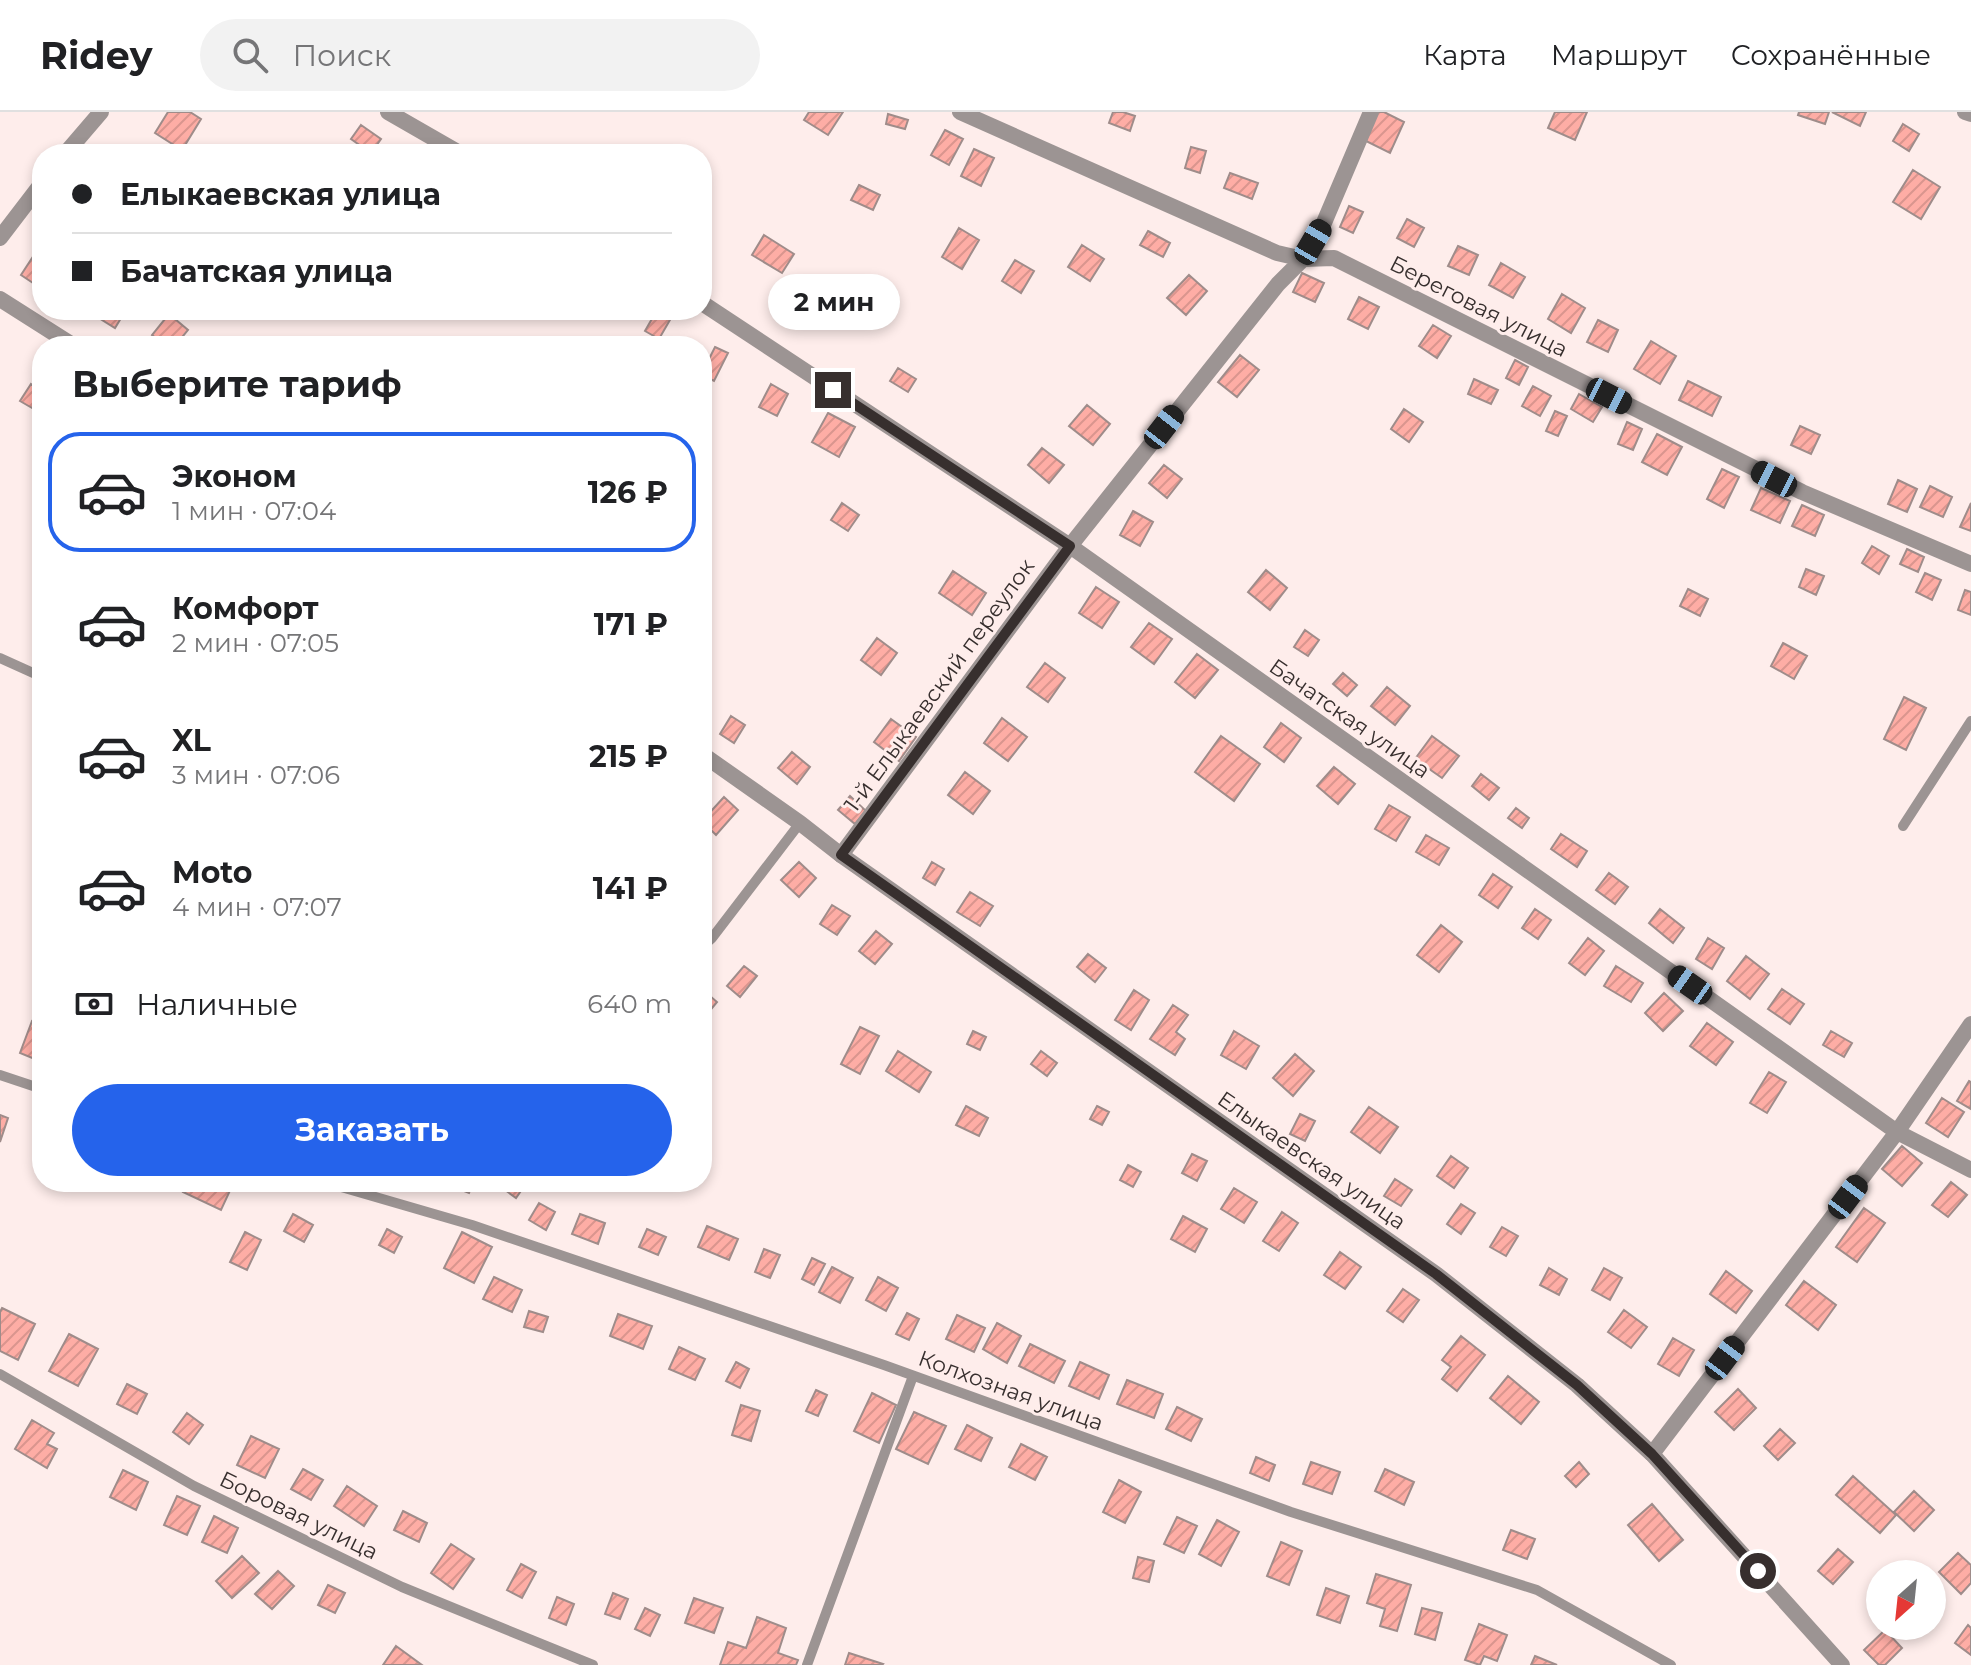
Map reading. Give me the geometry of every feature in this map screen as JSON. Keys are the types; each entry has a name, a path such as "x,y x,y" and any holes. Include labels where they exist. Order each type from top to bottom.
{"street":[{"path":"74,144 101,112"},
{"path":"388,112 444,144"},
{"name":"Береговая улица","path":"960,112 1277,253 1303,259 1334,258 1802,492 1971,564"},
{"name":"1-й Елыкаевский переулок","path":"841,855 1070,546 1278,284 1303,259 1323,225 1371,112"},
{"path":"1965,112 1971,114"},
{"path":"0,238 32,196"},
{"path":"0,299 32,319"},
{"name":"Бачатская улица","path":"712,310 1070,546 1897,1132 1971,1170"},
{"path":"33,320 58,336"},
{"name":"Елыкаевская улица","path":"712,761 1436,1274 1577,1385 1652,1454 1842,1665"},
{"path":"1652,1454 1897,1132 1971,1024"}],"lane":[{"path":"0,658 32,672"},
{"path":"1903,826 1971,721"},
{"path":"712,938 800,823"},
{"path":"0,1075 32,1086"},
{"name":"Колхозная улица","path":"358,1192 472,1225 913,1376 1291,1512 1537,1590 1671,1665"},
{"name":"Боровая улица","path":"0,1374 194,1486 402,1587 593,1665"},
{"path":"807,1665 913,1376"}],"building":[{"path":"168,112 190,112 201,119 186,144 172,144 155,133"},
{"path":"809,112 843,112 828,135 804,120"},
{"path":"1113,112 1135,116 1130,131 1109,123"},
{"path":"1375,112 1384,112 1404,122 1390,153 1362,139"},
{"path":"1555,112 1587,112 1575,140 1548,128"},
{"path":"1799,112 1829,112 1825,124 1798,115"},
{"path":"1832,112 1866,112 1860,126"},
{"path":"888,114 908,120 905,129 886,124"},
{"path":"1903,124 1919,134 1909,151 1893,141"},
{"path":"361,125 381,139 377,144 358,144 351,139"},
{"path":"945,130 963,139 949,165 931,155"},
{"path":"1191,147 1206,151 1200,173 1185,168"},
{"path":"974,149 994,158 981,186 961,176"},
{"path":"1913,170 1940,187 1921,219 1893,202"},
{"path":"1230,173 1258,183 1252,199 1224,188"},
{"path":"859,185 880,195 873,210 851,200"},
{"path":"1349,206 1363,212 1353,233 1340,227"},
{"path":"1407,219 1424,228 1414,247 1397,238"},
{"path":"959,228 979,240 962,269 942,257"},
{"path":"1148,231 1170,243 1163,257 1140,245"},
{"path":"764,235 794,254 782,273 752,255"},
{"path":"1082,245 1104,259 1090,281 1068,267"},
{"path":"1458,246 1478,255 1469,275 1448,266"},
{"path":"32,258 32,282 21,275"},
{"path":"1015,260 1034,271 1021,293 1002,281"},
{"path":"1501,263 1525,277 1513,298 1489,285"},
{"path":"1302,273 1324,283 1315,302 1293,292"},
{"path":"1189,275 1207,291 1186,315 1167,298"},
{"path":"1562,294 1585,308 1571,333 1548,319"},
{"path":"1359,297 1379,307 1368,329 1348,319"},
{"path":"836,301 852,309 844,326 828,317"},
{"path":"102,320 120,320 115,328"},
{"path":"164,320 176,320 188,330 183,336 152,335"},
{"path":"651,320 670,320 661,336 645,331"},
{"path":"1598,320 1618,330 1608,352 1587,342"},
{"path":"1433,325 1451,336 1437,358 1419,346"},
{"path":"1651,341 1676,356 1660,384 1634,369"},
{"path":"715,347 728,353 714,381 712,380 712,353"},
{"path":"1240,355 1259,370 1237,397 1218,382"},
{"path":"1515,360 1528,367 1519,385 1506,378"},
{"path":"898,368 916,379 908,392 890,381"},
{"path":"1474,379 1498,390 1491,404 1468,394"},
{"path":"1688,381 1721,397 1712,416 1679,400"},
{"path":"31,384 32,385 32,408 20,401"},
{"path":"771,384 788,394 777,416 759,407"},
{"path":"1533,386 1551,396 1540,416 1522,406"},
{"path":"1579,394 1602,407 1593,422 1571,409"},
{"path":"1087,405 1110,424 1093,445 1069,426"},
{"path":"1404,409 1423,422 1409,442 1391,429"},
{"path":"1555,411 1567,416 1558,436 1546,431"},
{"path":"828,413 855,427 839,457 812,442"},
{"path":"1627,422 1642,429 1633,450 1618,444"},
{"path":"1800,426 1820,435 1811,454 1791,445"},
{"path":"1657,434 1682,447 1667,475 1642,462"},
{"path":"1042,448 1064,465 1049,483 1028,465"},
{"path":"1164,465 1182,479 1167,498 1149,483"},
{"path":"1722,469 1739,477 1724,508 1707,499"},
{"path":"1898,480 1917,489 1907,512 1888,504"},
{"path":"1930,486 1952,497 1943,517 1920,507"},
{"path":"1761,488 1790,501 1780,523 1751,510"},
{"path":"842,503 859,515 848,531 831,520"},
{"path":"1971,503 1971,531 1960,527"},
{"path":"1802,505 1824,515 1815,536 1792,526"},
{"path":"1133,511 1153,522 1140,546 1120,535"},
{"path":"1872,546 1889,556 1879,574 1862,563"},
{"path":"1907,549 1924,557 1918,572 1900,564"},
{"path":"1806,569 1824,576 1816,595 1799,587"},
{"path":"1266,570 1287,588 1270,610 1248,592"},
{"path":"953,571 986,593 972,615 939,593"},
{"path":"1925,573 1941,580 1932,600 1916,592"},
{"path":"1096,587 1119,602 1102,628 1079,613"},
{"path":"1688,589 1708,599 1700,616 1680,606"},
{"path":"1965,590 1971,592 1971,615 1958,610"},
{"path":"1149,623 1172,639 1154,664 1131,647"},
{"path":"1305,630 1319,640 1308,656 1294,647"},
{"path":"877,638 897,653 881,675 861,660"},
{"path":"1783,643 1807,656 1794,679 1771,666"},
{"path":"1197,654 1218,670 1195,698 1175,682"},
{"path":"1045,663 1065,678 1048,702 1027,687"},
{"path":"1343,673 1357,685 1347,696 1333,684"},
{"path":"1387,687 1410,706 1395,725 1371,706"},
{"path":"1904,697 1926,708 1906,750 1884,739"},
{"path":"731,716 745,725 734,743 720,734"},
{"path":"1002,718 1027,737 1008,761 984,743"},
{"path":"891,719 916,737 899,761 874,742"},
{"path":"1281,723 1301,738 1284,762 1264,747"},
{"path":"1221,736 1260,764 1234,801 1195,772"},
{"path":"1432,736 1459,756 1442,778 1415,759"},
{"path":"792,752 810,767 797,784 778,768"},
{"path":"1334,767 1355,784 1338,804 1317,786"},
{"path":"965,772 990,791 973,814 948,795"},
{"path":"1481,774 1499,788 1489,800 1472,786"},
{"path":"850,796 866,811 855,824 838,810"},
{"path":"724,797 738,810 716,835 712,831 712,810"},
{"path":"1389,805 1410,817 1396,841 1375,829"},
{"path":"1516,808 1529,818 1522,828 1508,818"},
{"path":"1561,834 1587,851 1577,867 1551,849"},
{"path":"1426,835 1449,848 1439,865 1416,852"},
{"path":"799,862 816,878 799,897 781,880"},
{"path":"932,862 944,869 935,885 923,878"},
{"path":"1609,873 1628,887 1615,904 1596,890"},
{"path":"1493,874 1512,887 1498,908 1479,895"},
{"path":"970,892 993,906 980,926 957,912"},
{"path":"832,905 850,916 837,935 820,924"},
{"path":"1535,909 1551,920 1538,939 1522,928"},
{"path":"1660,909 1684,928 1673,943 1649,923"},
{"path":"1441,925 1462,942 1439,972 1417,955"},
{"path":"876,931 892,944 875,964 859,951"},
{"path":"1588,938 1604,951 1585,975 1569,963"},
{"path":"1708,938 1724,948 1712,969 1696,959"},
{"path":"1088,954 1106,968 1095,982 1077,967"},
{"path":"1746,956 1769,974 1750,999 1727,981"},
{"path":"744,966 757,976 740,997 727,986"},
{"path":"1616,966 1643,983 1631,1002 1604,986"},
{"path":"1782,989 1804,1004 1790,1024 1768,1009"},
{"path":"1134,990 1149,1000 1131,1030 1115,1020"},
{"path":"1664,993 1683,1011 1663,1031 1645,1013"},
{"path":"1173,1005 1188,1015 1176,1032 1185,1039 1175,1055 1150,1039"},
{"path":"32,1021 32,1058 20,1053"},
{"path":"1707,1023 1733,1042 1716,1065 1690,1046"},
{"path":"860,1027 879,1036 860,1074 841,1064"},
{"path":"973,1031 986,1037 980,1050 967,1044"},
{"path":"1234,1031 1259,1046 1246,1069 1221,1055"},
{"path":"1831,1031 1852,1043 1844,1057 1823,1045"},
{"path":"898,1051 931,1072 919,1092 886,1071"},
{"path":"1041,1051 1057,1063 1047,1076 1031,1064"},
{"path":"1295,1054 1314,1071 1293,1096 1273,1078"},
{"path":"1769,1072 1786,1082 1767,1113 1750,1103"},
{"path":"1971,1082 1971,1109 1957,1101"},
{"path":"1942,1098 1964,1112 1948,1137 1926,1123"},
{"path":"966,1106 988,1118 979,1136 956,1125"},
{"path":"1097,1106 1109,1112 1102,1125 1090,1119"},
{"path":"1369,1107 1398,1127 1380,1153 1351,1132"},
{"path":"1300,1114 1315,1121 1305,1141 1290,1134"},
{"path":"0,1115 8,1118 0,1142"},
{"path":"1902,1146 1922,1163 1902,1186 1882,1169"},
{"path":"1192,1154 1207,1161 1197,1181 1182,1173"},
{"path":"1451,1156 1468,1168 1454,1188 1437,1176"},
{"path":"1128,1165 1141,1172 1133,1187 1120,1180"},
{"path":"1395,1179 1412,1190 1401,1206 1384,1196"},
{"path":"1951,1182 1967,1195 1948,1217 1932,1205"},
{"path":"1234,1188 1257,1202 1244,1223 1221,1209"},
{"path":"183,1192 229,1192 221,1210"},
{"path":"539,1203 555,1212 546,1230 529,1220"},
{"path":"1461,1204 1475,1213 1461,1234 1447,1224"},
{"path":"1864,1208 1885,1223 1857,1262 1836,1247"},
{"path":"1282,1212 1298,1223 1279,1251 1263,1241"},
{"path":"293,1214 313,1225 304,1242 284,1231"},
{"path":"580,1214 605,1223 598,1244 572,1234"},
{"path":"1183,1216 1207,1229 1195,1252 1171,1239"},
{"path":"707,1226 738,1239 729,1260 698,1247"},
{"path":"1502,1227 1518,1236 1506,1256 1490,1247"},
{"path":"387,1229 402,1237 394,1253 379,1245"},
{"path":"647,1229 666,1237 658,1255 639,1247"},
{"path":"245,1232 261,1240 247,1270 230,1262"},
{"path":"462,1232 492,1247 474,1283 444,1268"},
{"path":"764,1249 780,1255 770,1278 755,1272"},
{"path":"1340,1252 1361,1267 1345,1289 1324,1275"},
{"path":"812,1258 825,1264 814,1285 802,1279"},
{"path":"832,1267 853,1278 840,1303 819,1292"},
{"path":"1549,1268 1567,1279 1559,1295 1540,1285"},
{"path":"1604,1268 1622,1278 1610,1300 1592,1290"},
{"path":"1726,1271 1752,1291 1736,1313 1710,1294"},
{"path":"494,1277 522,1290 512,1312 483,1299"},
{"path":"878,1277 898,1288 886,1311 866,1300"},
{"path":"1804,1281 1836,1305 1818,1330 1786,1305"},
{"path":"1403,1289 1419,1300 1403,1322 1387,1311"},
{"path":"2,1308 35,1324 18,1360 0,1351"},
{"path":"1624,1310 1647,1327 1631,1348 1608,1332"},
{"path":"529,1311 548,1317 543,1332 524,1327"},
{"path":"907,1313 919,1319 909,1340 896,1334"},
{"path":"618,1314 652,1326 643,1349 610,1336"},
{"path":"957,1315 985,1328 974,1352 946,1339"},
{"path":"997,1323 1021,1336 1007,1363 983,1349"},
{"path":"69,1334 98,1349 78,1386 49,1371"},
{"path":"1461,1336 1485,1355 1457,1391 1442,1379 1451,1367 1442,1360"},
{"path":"1673,1338 1694,1350 1679,1376 1658,1364"},
{"path":"1030,1344 1065,1361 1054,1383 1019,1366"},
{"path":"679,1347 705,1359 695,1380 669,1369"},
{"path":"736,1362 749,1369 740,1388 726,1381"},
{"path":"1080,1362 1109,1375 1099,1399 1069,1386"},
{"path":"1508,1376 1539,1402 1521,1424 1490,1398"},
{"path":"1127,1380 1163,1394 1154,1418 1117,1404"},
{"path":"127,1384 147,1394 137,1414 117,1404"},
{"path":"1738,1389 1756,1408 1734,1430 1715,1412"},
{"path":"816,1390 827,1395 818,1416 806,1411"},
{"path":"872,1393 896,1405 879,1443 854,1431"},
{"path":"741,1405 760,1411 751,1441 732,1435"},
{"path":"1177,1407 1202,1419 1191,1441 1166,1429"},
{"path":"914,1412 946,1426 928,1464 896,1449"},
{"path":"187,1413 203,1425 189,1444 173,1432"},
{"path":"32,1420 54,1433 47,1444 57,1449 47,1468 15,1449"},
{"path":"967,1425 992,1438 981,1461 955,1449"},
{"path":"1780,1429 1795,1443 1778,1460 1764,1446"},
{"path":"251,1436 279,1449 265,1478 237,1465"},
{"path":"1021,1444 1047,1457 1035,1480 1009,1467"},
{"path":"1256,1457 1275,1465 1269,1481 1250,1473"},
{"path":"1311,1462 1340,1472 1332,1494 1303,1484"},
{"path":"1579,1462 1589,1474 1576,1487 1565,1476"},
{"path":"303,1469 323,1480 311,1500 291,1489"},
{"path":"1385,1469 1414,1482 1404,1505 1375,1491"},
{"path":"123,1470 148,1482 136,1510 110,1497"},
{"path":"1853,1476 1896,1515 1880,1533 1836,1495"},
{"path":"1119,1480 1141,1492 1125,1523 1103,1512"},
{"path":"347,1486 377,1506 364,1526 334,1506"},
{"path":"1914,1491 1934,1510 1914,1531 1894,1512"},
{"path":"177,1496 200,1506 187,1535 164,1525"},
{"path":"1652,1504 1683,1540 1659,1561 1628,1525"},
{"path":"403,1511 427,1523 419,1542 394,1530"},
{"path":"214,1516 238,1528 227,1553 202,1542"},
{"path":"1177,1517 1197,1526 1184,1553 1164,1544"},
{"path":"1217,1520 1239,1532 1221,1566 1199,1554"},
{"path":"1511,1530 1535,1539 1527,1559 1503,1550"},
{"path":"1281,1542 1302,1551 1289,1585 1267,1576"},
{"path":"451,1544 474,1559 453,1589 431,1573"},
{"path":"1838,1549 1853,1562 1833,1584 1818,1571"},
{"path":"1958,1553 1971,1565 1971,1583 1961,1594 1946,1579 1946,1565"},
{"path":"242,1556 259,1573 232,1598 216,1581"},
{"path":"1138,1557 1154,1561 1149,1582 1133,1578"},
{"path":"521,1564 536,1572 522,1598 507,1590"},
{"path":"278,1571 294,1586 272,1609 255,1594"},
{"path":"1376,1574 1411,1585 1397,1631 1380,1626 1385,1609 1367,1603"},
{"path":"328,1585 345,1593 335,1613 318,1605"},
{"path":"1326,1588 1349,1596 1340,1623 1317,1615"},
{"path":"613,1593 628,1599 620,1619 605,1614"},
{"path":"557,1597 574,1604 566,1625 549,1618"},
{"path":"694,1598 723,1608 714,1633 685,1623"},
{"path":"645,1608 660,1615 650,1636 635,1629"},
{"path":"1422,1608 1442,1613 1435,1640 1415,1634"},
{"path":"757,1617 786,1628 778,1653 798,1660 796,1665 720,1665 728,1642 746,1648"},
{"path":"1479,1624 1507,1635 1497,1661 1484,1656 1480,1665 1465,1660"},
{"path":"1968,1625 1971,1628 1971,1655 1955,1643"},
{"path":"1874,1640 1894,1640 1902,1648 1885,1665 1879,1665 1864,1650"},
{"path":"396,1646 422,1665 383,1665"},
{"path":"849,1653 883,1664 845,1665"},
{"path":"1535,1656 1557,1665 1531,1665"}],"route":[{"path":"833,390 1070,546 841,855 1436,1274 1577,1385 1652,1454 1758,1571"}]}
